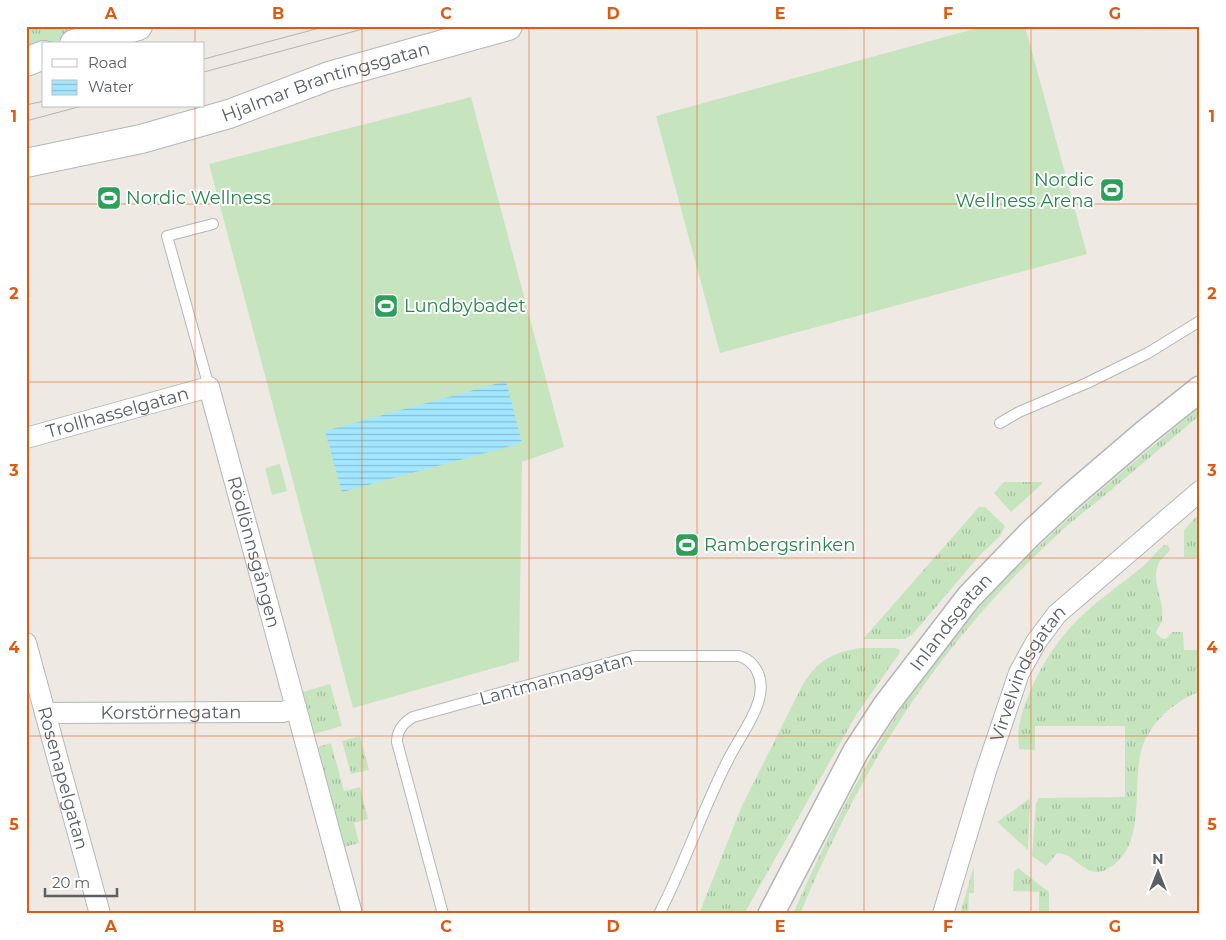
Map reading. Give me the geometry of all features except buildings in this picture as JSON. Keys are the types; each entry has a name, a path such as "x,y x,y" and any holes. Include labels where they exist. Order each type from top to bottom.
{"main road":[{"path":"81,42 138,26"},
{"name":"Hjalmar Brantingsgatan","path":"26,163 141,139 229,114 329,76 508,26"},
{"path":"26,62 42,56"}],"street":[{"name":"Trollhasselgatan","path":"26,438 209,387"},
{"name":"Rödlönnsgången","path":"209,387 352,914"},
{"name":"Inlandsgatan","path":"771,914 856,751 886,705 969,597 1030,534 1070,497 1200,389"},
{"name":"Virvelvindsgatan","path":"943,914 986,771 1019,673 1036,642 1057,614 1200,492"},
{"name":"Rosenapelgatan","path":"26,643 100,914"},
{"name":"Korstörnegatan","path":"45,713 283,712 296,706"}],"lane":[{"name":"Rödlönnsgången","path":"209,387 167,236 213,224"},
{"path":"1000,423 1019,412 1148,354 1200,321"},
{"name":"Lantmannagatan","path":"443,914 397,742 397,735 405,722 414,717 634,656 739,656 747,658 753,663 758,672 761,694 702,812 659,914"}],"green space":[{"path":"47,26 101,27 54,42 42,42 42,46 26,51 26,30"},
{"path":"985,26 1025,26 1087,254 720,353 656,116"},
{"name":"Lundbybadet","path":"471,97 564,447 522,462 519,661 353,708 209,164"},
{"path":"1200,407 1200,415 1067,526 1013,578 972,623 934,671 886,742 846,814 800,914 793,914 847,801 888,729 911,694 961,628 1016,568 1076,512"},
{"path":"280,464 287,491 272,495 265,468"},
{"path":"1004,482 1042,482 1042,484 1011,512 994,493"},
{"path":"979,507 985,507 1005,526 1000,536 979,556 912,635 905,639 863,639"},
{"path":"1196,517 1200,519 1200,557 1184,557 1184,530"},
{"path":"1164,545 1168,545 1170,550 1159,563 1156,571 1162,605 1162,621 1156,633 1161,638 1166,639 1172,632 1183,632 1184,650 1200,650 1200,691 1173,707 1157,721 1146,738 1139,762 1134,828 1130,843 1123,856 1112,866 1100,872 1087,869 1068,856 1057,853 1046,866 1032,856 1036,803 1039,798 1125,797 1125,726 1035,726 1035,750 1019,749 1018,729 1022,713 1038,674 1052,650 1069,629 1095,604 1145,565"},
{"path":"859,648 896,648 900,650 856,715 744,914 699,914 741,808 802,686 819,664 832,656"},
{"path":"330,684 342,726 314,734 303,692"},
{"path":"360,736 369,770 351,774 342,741"},
{"path":"331,743 344,791 360,787 368,819 354,823 359,843 344,847 318,747"},
{"path":"1029,799 1030,801 1028,850 997,822"},
{"path":"974,866 974,893 969,893 968,914 960,914"},
{"path":"1018,868 1049,892 1049,914 1039,914 1039,892 1013,891 1014,872"}],"water":[{"path":"506,381 522,443 342,492 325,431"}],"tram line":[{"path":"205,59 327,26"},
{"path":"205,72 374,26"},
{"path":"26,105 42,101"},
{"path":"26,121 75,108"}],"place":[{"name":"Nordic Wellness Arena","path":"1112,190"},
{"name":"Nordic Wellness","path":"109,198"},
{"name":"Lundbybadet","path":"386,306"},
{"name":"Rambergsrinken","path":"687,545"}]}
